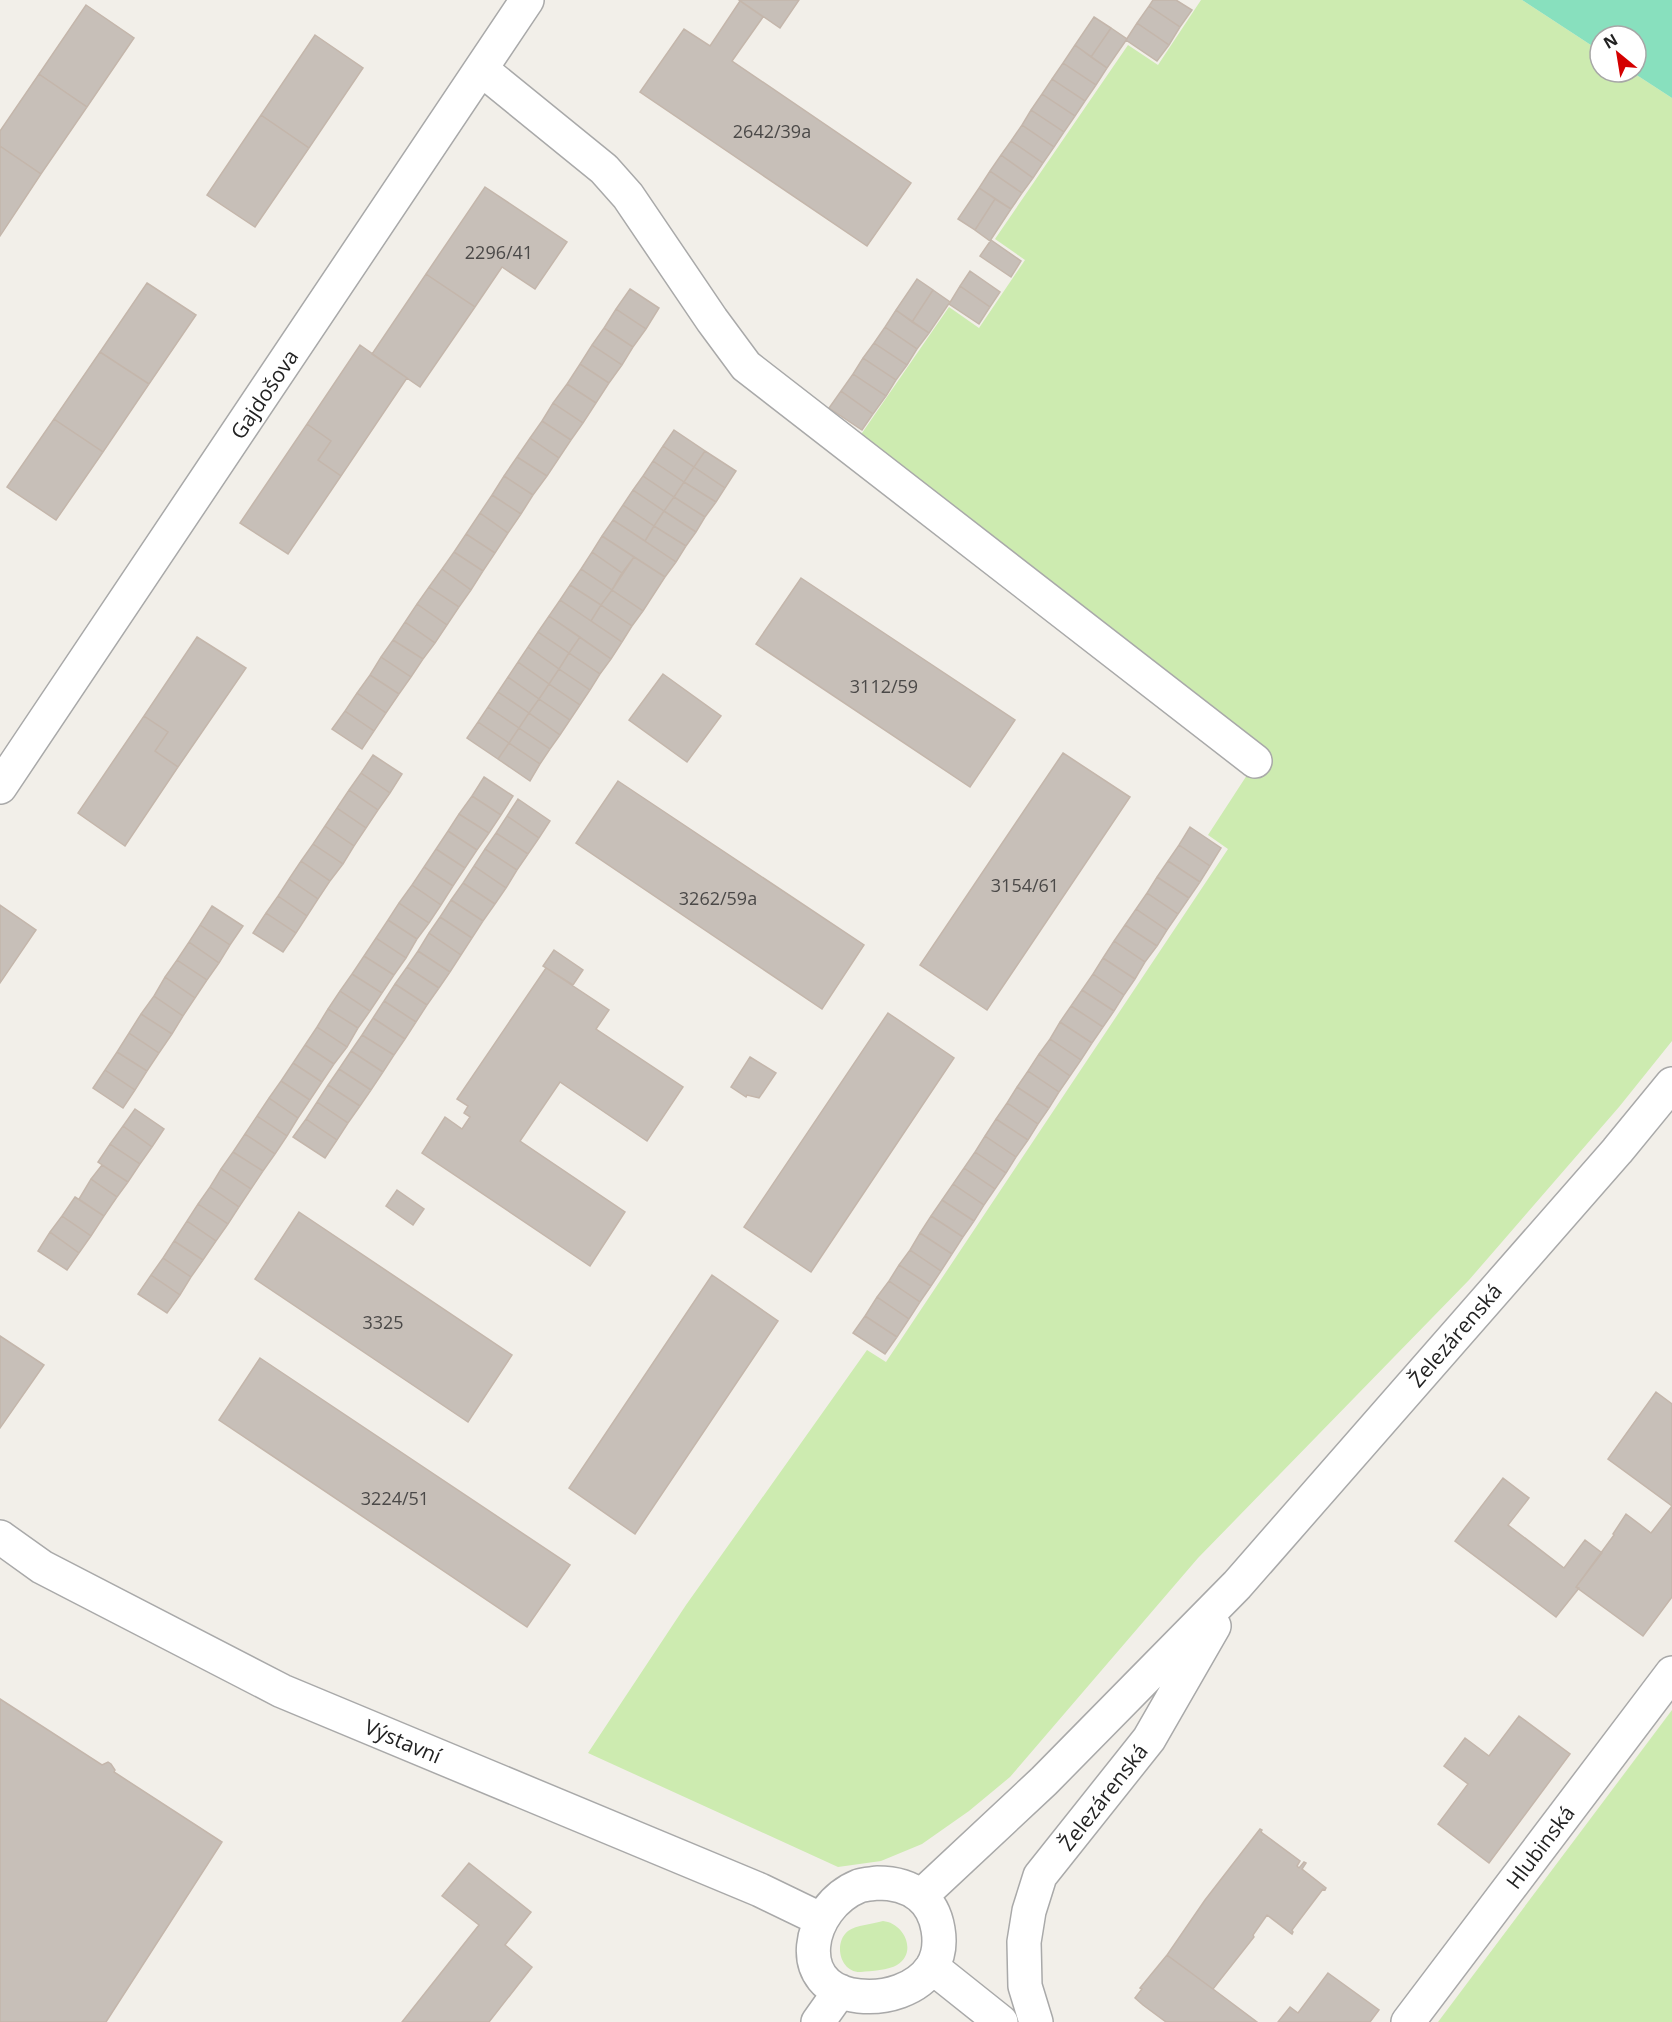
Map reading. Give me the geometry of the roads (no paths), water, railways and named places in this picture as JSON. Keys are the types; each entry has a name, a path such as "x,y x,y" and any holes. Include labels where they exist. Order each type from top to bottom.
{"street":[{"name":"Gajdošova","path":"0,787 527,0"},
{"path":"481,69 604,169 628,196 711,320 746,366 1255,761"},
{"name":"Železárenská","path":"921,1896 1044,1781 1237,1586 1672,1084"},
{"name":"Výstavní","path":"0,1537 42,1567 282,1691 760,1890 820,1919"},
{"name":"Železárenská","path":"1036,2022 1025,1986 1024,1942 1029,1911 1040,1876 1149,1739 1237,1586"},
{"name":"Hlubinská","path":"1408,2022 1672,1673"},
{"path":"893,1883 921,1896 937,1922 939,1938 938,1953 932,1967 920,1979 891,1994 874,1997 840,1990 829,1984 820,1974 812,1947 815,1932 820,1919 845,1893 860,1885 893,1883"},
{"path":"932,1967 1001,2022"},
{"path":"818,2022 840,1990"}]}
